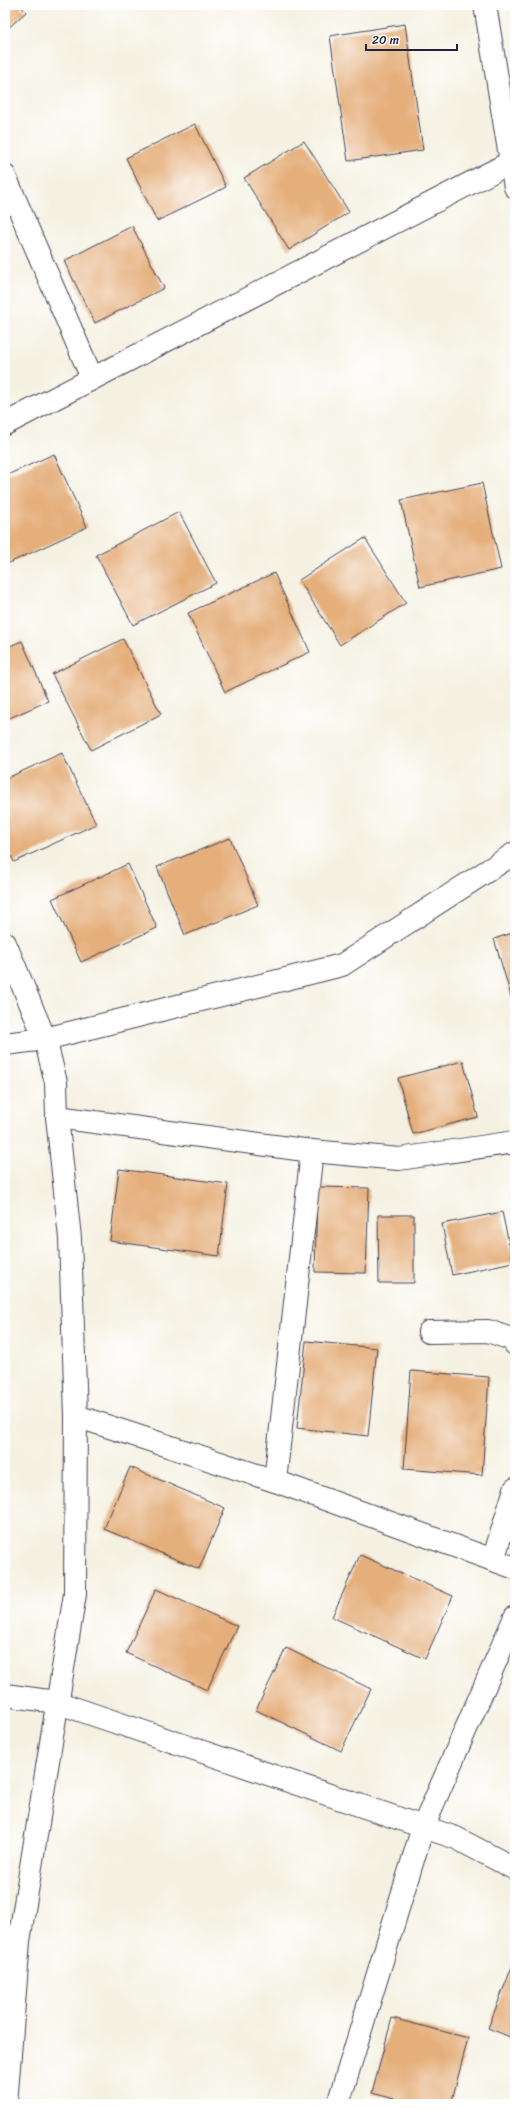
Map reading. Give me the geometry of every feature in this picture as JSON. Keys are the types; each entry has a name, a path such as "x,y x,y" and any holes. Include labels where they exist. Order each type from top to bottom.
{"street":[{"path":"485,5 513,161 515,187"},
{"path":"5,424 513,161"},
{"path":"5,176 92,378"},
{"path":"5,1044 45,1039 342,965 515,852"},
{"path":"5,943 45,1039 56,1082 57,1117 70,1238 76,1416 75,1594 12,1942 6,2104"},
{"path":"57,1117 312,1151 399,1159 515,1142"},
{"path":"275,1481 312,1151"},
{"path":"429,1332 488,1331 514,1340 515,1344"},
{"path":"76,1416 275,1481 515,1568"},
{"path":"493,1560 515,1489"},
{"path":"338,2104 423,1827 515,1617"},
{"path":"5,1695 56,1702 456,1838 515,1869"}],"building":[{"path":"5,5 20,5 26,12 5,31"},
{"path":"405,24 423,150 348,161 330,36"},
{"path":"195,124 226,187 157,221 126,158"},
{"path":"304,141 349,212 289,250 244,178"},
{"path":"132,226 164,288 95,323 64,261"},
{"path":"54,454 87,527 7,564 5,561 5,476"},
{"path":"482,483 501,569 420,587 401,500"},
{"path":"179,512 216,583 133,625 96,555"},
{"path":"365,538 406,603 340,645 299,580"},
{"path":"274,573 310,652 225,692 188,613"},
{"path":"123,639 161,714 91,750 52,674"},
{"path":"22,641 48,701 5,720 5,648"},
{"path":"62,753 96,824 14,862 5,843 5,779"},
{"path":"230,838 258,905 185,935 157,867"},
{"path":"128,864 157,928 81,962 52,899"},
{"path":"515,932 515,1009 494,939"},
{"path":"463,1061 478,1117 413,1134 398,1078"},
{"path":"119,1169 228,1184 219,1256 110,1241"},
{"path":"317,1187 369,1188 366,1273 315,1272"},
{"path":"502,1212 513,1262 452,1275 442,1224"},
{"path":"378,1215 414,1215 414,1283 379,1283"},
{"path":"306,1341 377,1348 368,1436 297,1428"},
{"path":"411,1371 489,1377 482,1475 404,1469"},
{"path":"130,1467 225,1508 199,1569 104,1529"},
{"path":"360,1555 453,1596 425,1659 332,1617"},
{"path":"156,1589 237,1626 207,1690 126,1653"},
{"path":"286,1648 371,1689 341,1751 256,1710"},
{"path":"515,1959 515,2039 488,2028"},
{"path":"392,2018 468,2038 451,2104 413,2104 372,2093"}]}
